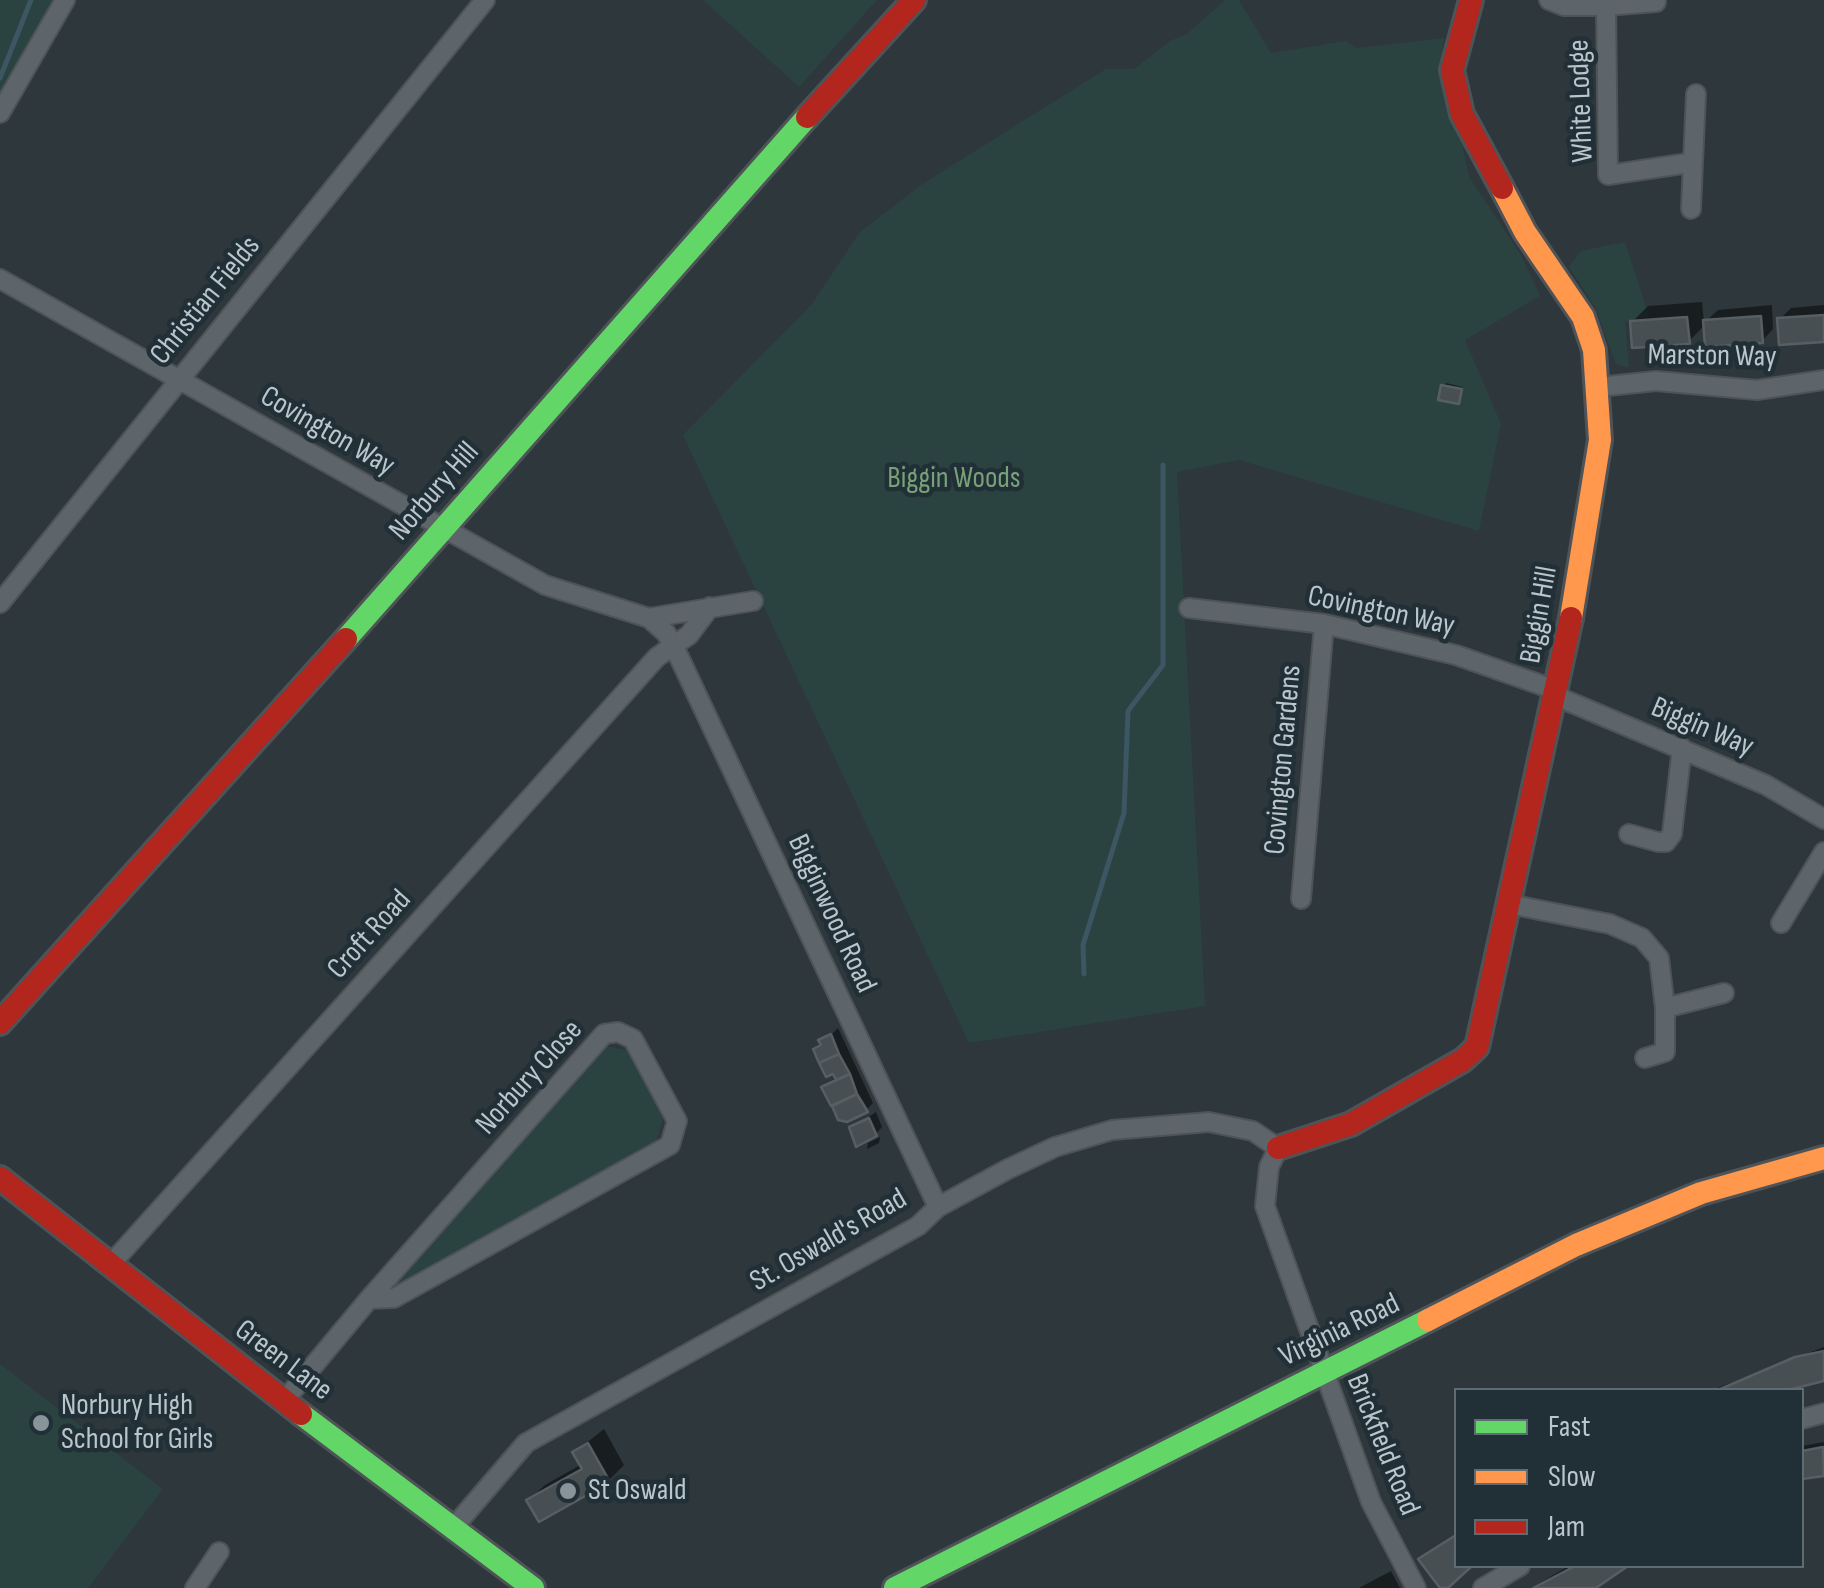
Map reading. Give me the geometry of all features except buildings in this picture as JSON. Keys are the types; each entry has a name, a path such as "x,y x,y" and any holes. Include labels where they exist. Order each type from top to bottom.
{"street":[{"path":"0,113 66,0"},
{"name":"Christian Fields","path":"456,35 469,0"},
{"name":"Christian Fields","path":"0,603 485,0"},
{"name":"Norbury Hill","path":"0,1023 714,218 914,0"},
{"name":"Biggin Hill","path":"1278,1148 1350,1124 1474,1052 1555,694 1600,440 1592,340 1583,318 1525,232 1462,114 1452,70 1471,0"},
{"name":"White Lodge","path":"1549,0 1564,6 1606,6 1608,175 1690,163"},
{"path":"1606,6 1656,2"},
{"path":"1691,210 1690,163 1696,94"},
{"name":"Covington Way","path":"0,279 545,584 649,618 753,600"},
{"name":"Marston Way","path":"1598,387 1656,380 1757,390 1824,380"},
{"name":"Croft Road","path":"110,1265 657,657 690,635 710,607"},
{"name":"Covington Way","path":"1189,608 1324,624 1456,656 1555,694"},
{"name":"Bigginwood Road","path":"649,618 674,645 938,1207"},
{"name":"Covington Gardens","path":"1300,899 1324,624"},
{"name":"Biggin Way","path":"1555,694 1766,786 1824,819"},
{"path":"1628,834 1666,842 1672,834 1682,748"},
{"path":"1780,923 1824,852"},
{"path":"1510,904 1610,924 1642,938 1658,958 1665,1008 1665,1052 1645,1058"},
{"path":"1665,1008 1724,993"},
{"name":"Norbury Close","path":"284,1401 368,1299 604,1034 618,1032 633,1039 677,1121 670,1145 394,1298 368,1299"},
{"name":"St. Oswald's Road","path":"453,1528 526,1443 918,1226 938,1207 1055,1147 1134,1126 1180,1122 1233,1125 1252,1131 1278,1148"},
{"name":"Brickfield Road","path":"1278,1148 1269,1167 1265,1206 1371,1502 1416,1588"},
{"name":"Virginia Road","path":"895,1588 1639,1217 1701,1192 1824,1158"},
{"name":"Green Lane","path":"0,1178 284,1401 533,1588"},
{"path":"195,1588 219,1552"},
{"path":"1484,1588 1517,1568"}],"green space":[{"path":"0,0 55,0 0,93"},
{"path":"703,0 877,0 799,87"},
{"name":"Biggin Woods","path":"1225,0 1239,0 1271,53 1345,41 1357,48 1444,38 1440,72 1454,105 1469,177 1521,255 1540,296 1465,340 1501,424 1479,531 1239,460 1177,472 1205,1006 969,1043 683,435 812,304 860,232 921,185 1106,69 1134,69 1170,41 1187,34"},
{"path":"1625,242 1649,316 1625,321 1629,368 1616,364 1595,307 1569,267 1581,251"},
{"path":"603,1046 627,1050 663,1119 655,1145 398,1287 388,1287"},
{"name":"Norbury High School for Girls","path":"0,1364 163,1489 88,1588 0,1588"}],"waterway":[{"path":"0,78 31,0"},
{"path":"1084,974 1083,945 1124,813 1128,711 1163,665 1163,465"}],"traffic: fast":[{"path":"346,639 807,117"},
{"path":"895,1588 1428,1320"},
{"path":"301,1414 533,1588"}],"traffic: slow":[{"path":"1502,188 1525,232 1583,317 1594,350 1600,440 1571,618"},
{"path":"1428,1320 1576,1245 1701,1193 1824,1158"}],"traffic: jam":[{"path":"807,117 914,0"},
{"path":"1471,0 1452,70 1462,114 1502,188"},
{"path":"1278,1148 1351,1124 1463,1060 1477,1047 1571,618"},
{"path":"0,1023 346,639"},
{"path":"0,1178 301,1414"}],"place":[{"name":"Norbury High School for Girls","path":"41,1423"},
{"name":"St Oswald","path":"568,1491"}]}
